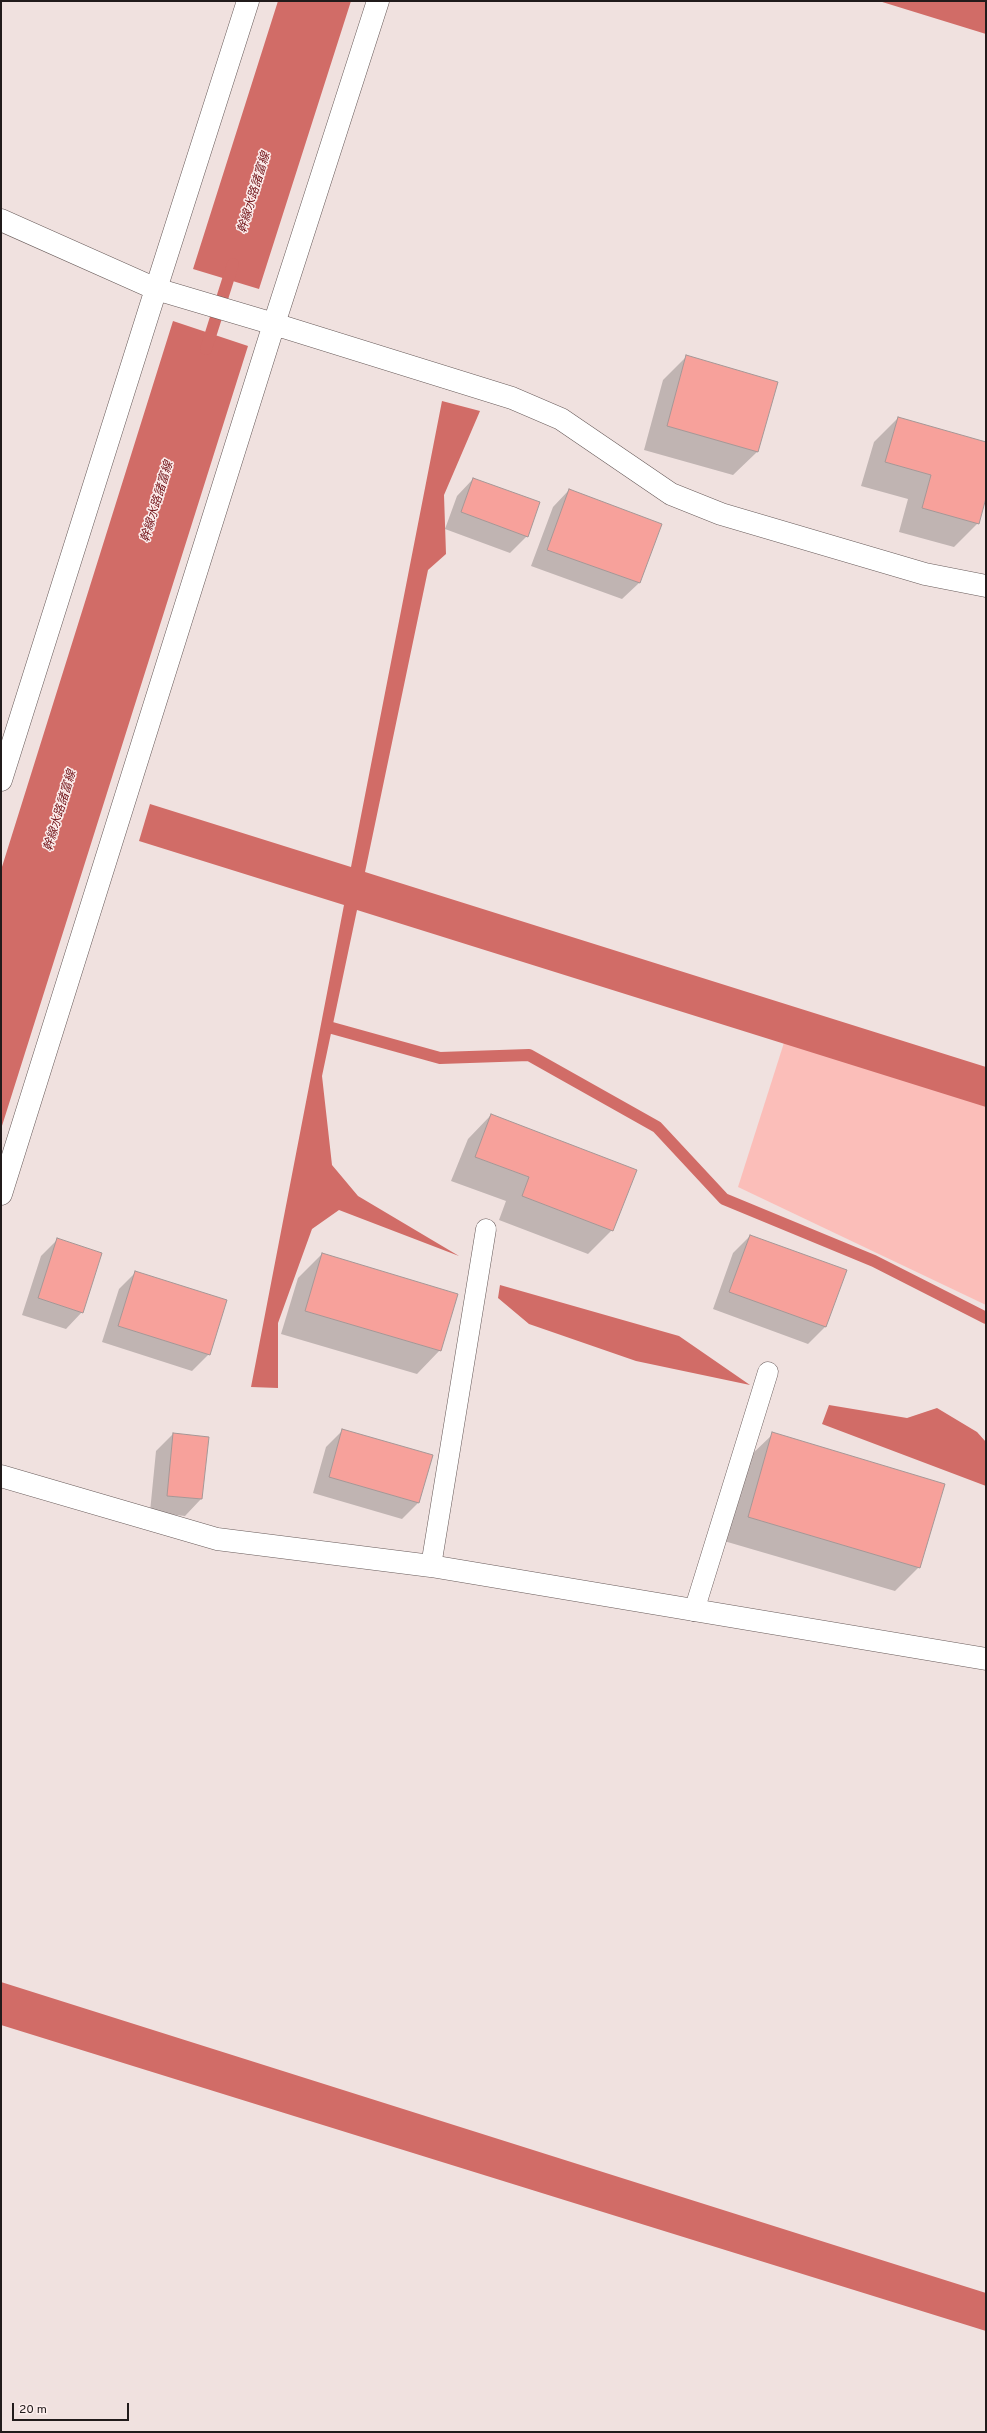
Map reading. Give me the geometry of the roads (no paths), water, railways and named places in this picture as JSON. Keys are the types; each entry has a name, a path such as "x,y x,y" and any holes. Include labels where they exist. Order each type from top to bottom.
{"street":[{"path":"1,780 248,1"},
{"path":"1,1194 274,324 378,1"},
{"path":"1,220 156,289 512,398 561,419 671,494 721,514 925,574 986,586"},
{"path":"1,1476 217,1539 431,1566 986,1659"}],"lane":[{"path":"431,1566 486,1229"},
{"path":"694,1611 768,1372"}],"water":[{"path":"278,1 351,1 259,289 193,269"},
{"path":"879,1 986,1 986,34"},
{"path":"173,321 248,346 1,1129 1,870"},
{"path":"442,401 480,411 444,495 446,554 428,570 365,872 986,1067 986,1107 357,910 322,1076 332,1165 358,1196 459,1256 339,1210 312,1229 278,1323 278,1388 251,1387 344,905 139,841 150,804 351,867"},
{"path":"500,1285 679,1336 750,1385 636,1361 529,1324 498,1298"},
{"path":"829,1405 907,1418 937,1408 977,1432 986,1442 986,1486 822,1424"},
{"path":"1,1982 986,2293 986,2331 1,2025"}],"waterway":[{"name":"幹線水路諸富線","path":"206,349 233,264"},
{"path":"332,1028 440,1058 529,1055 657,1127 724,1199 874,1261 986,1318"}]}
